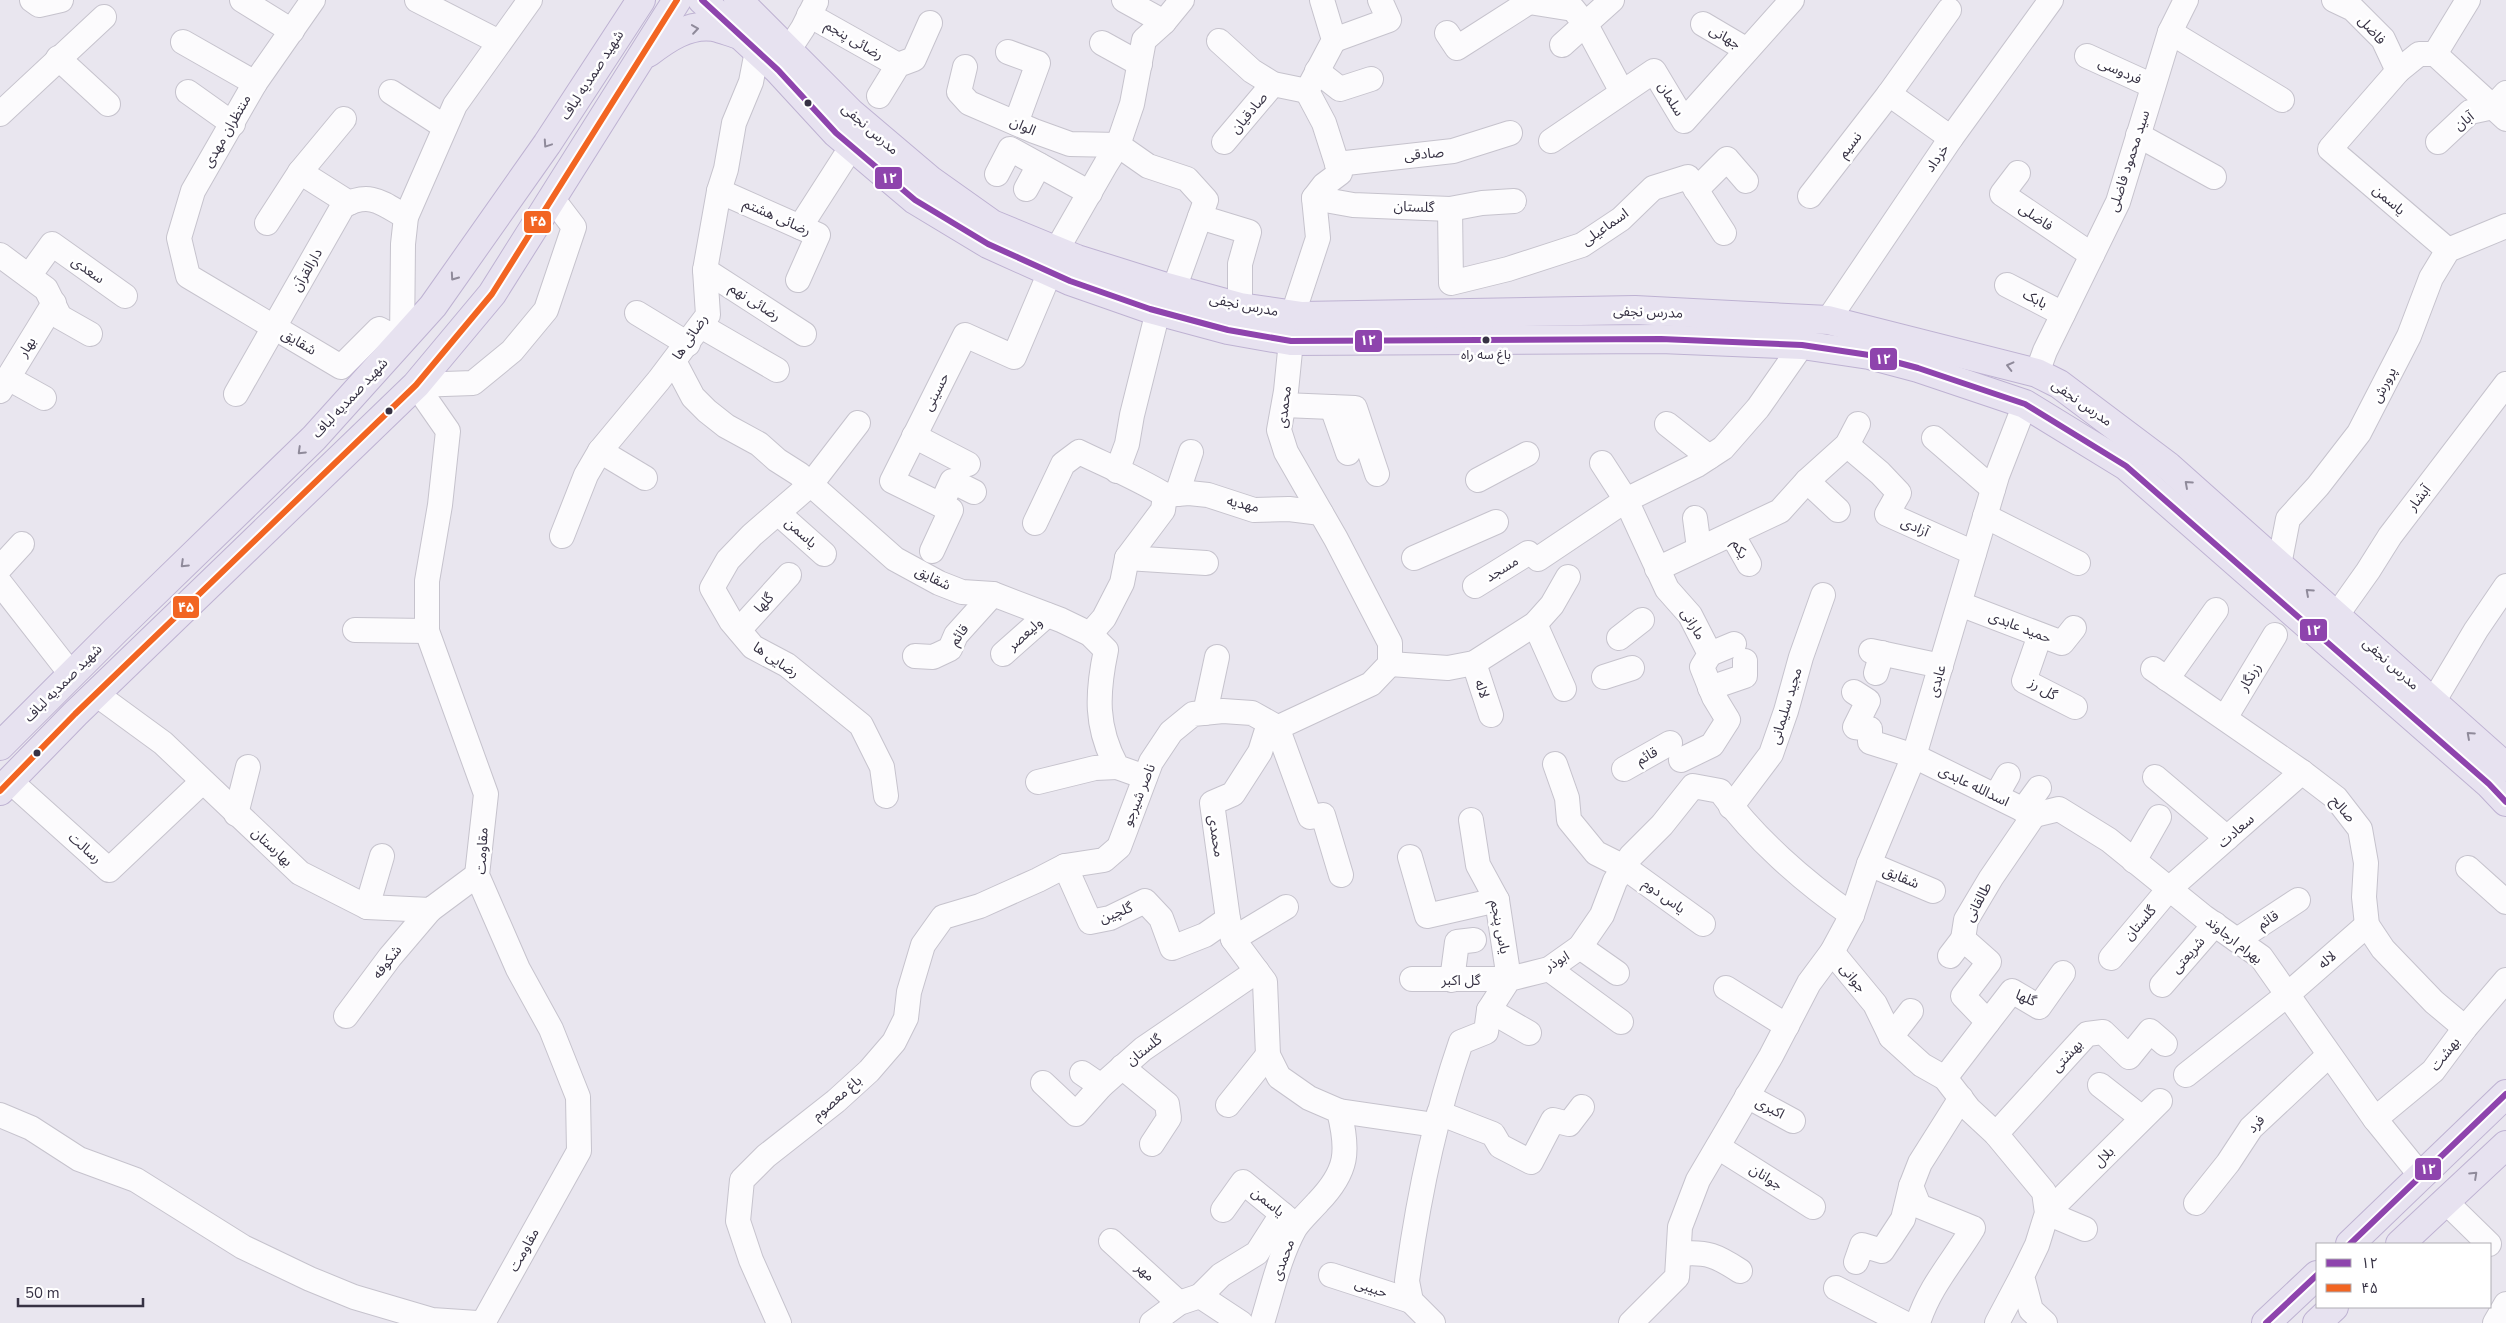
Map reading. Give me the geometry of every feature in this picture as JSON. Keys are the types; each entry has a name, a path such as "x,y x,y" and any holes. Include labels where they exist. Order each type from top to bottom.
{"main road":[{"path":"5,786 96,694 416,384 492,294 677,0"},
{"name":"مدرس نجفی","path":"702,0 747,20 788,51 850,113 930,180 992,224 1053,261 1158,311 1228,330 1291,341 1661,339 1802,345 1869,355 1918,368 2025,404 2126,466 2405,693 2433,702 2506,767"},
{"name":"شهید صمدیه لباف","path":"0,746 71,674 314,438 433,306 532,166 634,7"},
{"path":"639,61 669,36 688,30 747,20"},
{"name":"مدرس نجفی","path":"747,20 852,146 916,200 988,244 1053,261 1077,259 1240,307 1293,314 1635,310 1828,320 2036,373 2059,384 2168,466 2336,616 2506,802"},
{"path":"1563,311 1565,341"},
{"path":"2351,1243 2422,1177 2506,1094"},
{"path":"2401,1243 2506,1145"},
{"path":"2266,1323 2316,1276"},
{"path":"2317,1323 2333,1308"}],"street":[{"path":"32,0 39,5 61,0"},
{"path":"242,0 292,31"},
{"name":"منتظران مهدی","path":"188,276 179,238 193,191 233,124 255,82 313,0"},
{"path":"402,341 403,244 406,217 454,105 530,0"},
{"path":"1124,0 1164,22"},
{"name":"حسینی","path":"941,505 892,481 965,334 1014,357 1053,261 1118,145 1132,104 1144,40 1164,22 1182,0"},
{"path":"1322,0 1334,40"},
{"path":"1293,314 1318,238 1314,198 1324,185 1340,173 1312,81 1334,40 1389,20 1380,0"},
{"path":"1562,45 1612,0"},
{"name":"سلمان","path":"1550,141 1654,71 1684,121 1792,0"},
{"name":"خرداد","path":"1828,320 1951,138 2051,0"},
{"name":"سید محمود فاضلی","path":"2036,373 2118,202 2170,32 2186,0"},
{"name":"فاضل","path":"2334,0 2353,9 2384,39 2398,71"},
{"path":"2435,54 2468,0"},
{"path":"1447,33 1457,48 1528,1 1573,9 1586,25 1622,92"},
{"path":"427,2 499,42"},
{"path":"788,51 813,7"},
{"name":"رضائی پنجم","path":"813,7 898,65"},
{"name":"نسیم","path":"1810,196 1889,94 1949,10"},
{"path":"0,114 104,17"},
{"name":"رضائی ها","path":"562,536 586,475 600,451 688,344 708,316 705,270 719,191 726,169 734,123 751,82 747,20"},
{"path":"880,96 898,65 914,59 930,24"},
{"name":"جهانی","path":"1703,24 1747,50"},
{"path":"2170,32 2282,100"},
{"path":"1219,40 1252,71 1273,84 1312,81 1340,89 1371,79"},
{"path":"184,42 255,82"},
{"path":"1102,43 1140,64"},
{"path":"1008,52 1038,63 1016,123"},
{"path":"2398,71 2419,54 2435,54 2502,106"},
{"name":"فردوسی","path":"2087,56 2153,86"},
{"path":"58,58 108,104"},
{"name":"الوان","path":"965,67 959,92 969,103 1070,144 1118,145"},
{"name":"یاسمن","path":"2398,71 2330,149 2448,250"},
{"name":"صادقیان","path":"1224,142 1273,84"},
{"path":"188,92 233,124"},
{"path":"391,92 444,127"},
{"path":"1889,94 1951,138"},
{"name":"آبان","path":"2438,142 2470,112 2502,106"},
{"path":"267,223 300,172 344,119"},
{"name":"صادقی","path":"1337,164 1453,151 1510,133"},
{"path":"2138,135 2214,178"},
{"path":"1118,145 1148,166 1187,179 1206,200 1174,289"},
{"path":"800,227 852,146"},
{"path":"997,174 1010,150 1090,194"},
{"path":"1696,190 1727,159 1746,182"},
{"path":"1026,189 1039,165"},
{"path":"300,172 350,202 360,198 376,200 406,217"},
{"name":"فاضلی","path":"2018,173 2002,194 2092,255"},
{"name":"اسماعیلی","path":"1450,209 1451,283 1508,269 1582,245 1620,219 1653,188 1688,177 1724,233"},
{"name":"رضائی هشتم","path":"719,191 818,236 798,280"},
{"path":"416,384 474,383 512,351 546,310 574,227 552,198"},
{"name":"گلستان","path":"1314,198 1352,204 1450,209 1482,203 1514,201"},
{"name":"دارالقرآن","path":"236,394 343,206 350,202"},
{"path":"1200,217 1248,232 1240,264 1240,307"},
{"path":"2448,250 2504,230"},
{"name":"سعدی","path":"29,276 52,244 125,296"},
{"name":"پرورش","path":"2279,565 2288,519 2318,486 2359,433 2409,336 2430,278 2448,250"},
{"path":"0,255 46,290 60,317 90,334"},
{"name":"رضائی نهم","path":"705,270 804,334"},
{"name":"شقایق","path":"188,276 341,367 379,330 402,341"},
{"name":"بابک","path":"2008,285 2063,314"},
{"name":"بهار","path":"4,385 54,303"},
{"path":"1117,471 1127,444 1132,415 1158,311"},
{"path":"637,313 688,344 777,370"},
{"name":"محمدی","path":"1262,1323 1285,1247 1289,1220 1334,1186 1344,1165 1346,1138 1339,1111 1309,1098 1279,1077 1268,1055 1265,982 1230,929 1212,802 1233,794 1260,752 1266,733 1371,684 1390,664 1390,643 1321,513 1286,452 1278,430 1284,405 1291,341"},
{"name":"شقایق","path":"688,344 693,397 726,426 759,444 811,484 895,559 939,583 962,592 993,594 1048,615 1090,634 1106,650 1098,686 1101,721 1107,749 1117,767"},
{"path":"1626,500 1724,448 1758,408 1802,345"},
{"name":"مقاومت","path":"416,384 448,431 440,505 427,581 427,631 486,794 477,875 518,969 551,1029 578,1097 579,1151 483,1323"},
{"name":"آبشار","path":"2336,616 2390,536 2506,384"},
{"path":"4,385 44,398"},
{"name":"عابدی","path":"1832,952 1852,915 1869,864 1914,756 1993,489 2025,404"},
{"path":"1284,405 1355,408 1377,474"},
{"path":"1332,407 1348,453"},
{"name":"رضایی ها","path":"858,423 811,484 728,560 712,588 730,621 753,647 787,665 861,726 882,767 886,796"},
{"path":"1667,424 1709,457"},
{"path":"1657,569 1780,511 1807,481 1848,445 1858,424"},
{"path":"914,436 968,464"},
{"path":"1934,438 1993,489"},
{"name":"آزادی","path":"1848,445 1880,473 1899,493 1887,514 1974,553"},
{"path":"600,451 645,478"},
{"path":"1035,522 1063,464 1079,452 1170,494"},
{"path":"1090,634 1104,618 1122,583 1128,558 1163,510 1191,452"},
{"path":"1478,480 1527,454"},
{"name":"مارانی","path":"1602,463 1626,500 1667,589 1690,615 1710,654 1702,667 1710,688 1728,720 1712,745 1676,752"},
{"path":"932,550 951,510 941,505 952,481 974,492"},
{"path":"1807,481 1838,510"},
{"name":"مهدیه","path":"1170,494 1208,495 1254,510 1289,509 1321,513"},
{"name":"مسجد","path":"1475,586 1533,556 1626,500"},
{"name":"یاسمن","path":"778,513 824,554"},
{"path":"1985,516 2078,562"},
{"path":"1695,518 1700,548"},
{"path":"1414,558 1496,522"},
{"name":"یکم","path":"1732,534 1748,564"},
{"path":"0,568 22,544"},
{"path":"1128,558 1206,563"},
{"name":"گلها","path":"739,630 789,575"},
{"path":"1390,664 1448,668 1474,663 1535,624 1552,605 1568,577"},
{"path":"0,583 71,674"},
{"path":"2433,702 2476,630 2506,586"},
{"name":"قائم","path":"915,656 933,657 950,649 956,634 993,594"},
{"name":"مجید سلیمانی","path":"1732,807 1771,754 1786,711 1800,657 1823,595"},
{"name":"حمید عابدی","path":"1960,604 2062,643 2074,628"},
{"name":"صالح","path":"2216,610 2160,674 2302,772 2336,798 2360,829 2366,863 2364,897 2367,925 2383,948 2396,962 2434,1002 2464,1028"},
{"name":"ولیعصر","path":"1003,654 1048,615"},
{"path":"1619,638 1642,620"},
{"path":"1535,624 1564,688"},
{"path":"355,630 427,631"},
{"name":"گل رز","path":"2040,635 2024,682 2075,707"},
{"name":"زرنگار","path":"2225,718 2275,635"},
{"path":"1710,654 1739,652 1745,676 1710,688"},
{"path":"1205,713 1217,657"},
{"path":"1876,659 1941,666"},
{"name":"لاله","path":"1474,663 1490,716"},
{"path":"1604,677 1632,668"},
{"path":"1854,692 1868,701 1855,727 1870,729 1870,742 1914,756"},
{"name":"بهارستان","path":"96,694 163,743 300,873 367,907 430,910"},
{"name":"ناصر شیرجو","path":"999,898 1065,866 1104,860 1119,847 1151,762 1171,732 1192,714 1252,713 1277,727"},
{"path":"1277,727 1310,817 1323,815 1341,875"},
{"name":"قائم","path":"1624,769 1676,752"},
{"name":"اسدالله عابدی","path":"1914,756 2029,813"},
{"name":"یاس دوم","path":"1555,764 1566,798 1568,820 1596,853 1624,867 1703,924"},
{"path":"236,814 248,767"},
{"path":"1038,782 1095,768 1117,767 1145,777"},
{"name":"سعادت","path":"2170,889 2302,772"},
{"path":"1996,796 2008,775"},
{"path":"2155,777 2227,838"},
{"name":"رسالت","path":"5,786 109,870 202,782"},
{"name":"ابوذر","path":"1509,979 1549,969 1580,947 1602,915 1615,881 1624,867 1694,786 1720,791 1732,807 1766,843 1825,897 1852,915"},
{"path":"2029,813 2039,788"},
{"name":"بهرام ارجاوند","path":"2029,813 2059,809 2109,840 2215,924 2261,957 2374,1119 2422,1177"},
{"name":"طالقانی","path":"1988,1022 1963,996 1990,962 1957,947 1966,920 2029,813"},
{"path":"2134,861 2159,817"},
{"name":"یاس پنجم","path":"1471,820 1478,865 1497,900 1509,979"},
{"path":"367,907 382,856"},
{"path":"1410,857 1427,916 1497,900"},
{"name":"شقایق","path":"1869,864 1933,891"},
{"name":"گلچین","path":"1065,866 1090,922 1110,918 1145,901 1161,918 1172,948 1205,935 1230,929"},
{"path":"2468,868 2506,902"},
{"path":"430,910 477,875"},
{"name":"گلستان","path":"2110,958 2170,889"},
{"name":"باغ معصوم","path":"779,1323 751,1260 738,1221 742,1180 766,1156 836,1101 869,1070 894,1042 906,1018 909,992 923,945 943,917 999,898"},
{"name":"قائم","path":"2237,940 2298,900"},
{"path":"1230,929 1286,907"},
{"name":"شکوفه","path":"346,1016 390,957 430,910"},
{"name":"شریعتی","path":"2162,985 2215,924"},
{"name":"لاله","path":"2287,995 2367,925"},
{"path":"1452,980 1457,942 1474,940"},
{"path":"1580,947 1617,972"},
{"name":"جوانی","path":"1631,1323 1677,1277 1680,1227 1698,1180 1748,1096 1809,983 1832,952 1875,1004 1892,1037 1922,1065 1945,1078 1961,1098 1996,1134 2044,1192 2048,1213"},
{"path":"1549,969 1621,1022"},
{"name":"گلستان","path":"1043,1083 1076,1114 1091,1080 1122,1067 1143,1049 1257,971"},
{"name":"گلها","path":"1988,1022 2012,991 2039,1007 2063,973"},
{"name":"گل اکبر","path":"1412,979 1509,979"},
{"path":"1433,1323 1411,1301 1408,1280 1415,1225 1437,1119 1461,1042 1486,1032 1489,1010 1509,979"},
{"name":"بهشت","path":"2374,1119 2433,1071 2464,1028 2506,980"},
{"path":"1726,988 1787,1026"},
{"path":"2186,1075 2287,995"},
{"path":"1489,1010 1529,1033"},
{"path":"1892,1037 1910,1011"},
{"path":"1945,1078 1988,1022"},
{"name":"بهشتی","path":"1996,1134 2087,1034 2104,1032 2129,1057 2150,1031 2165,1044"},
{"path":"1228,1105 1268,1055"},
{"name":"فرد","path":"2196,1204 2228,1163 2251,1128 2329,1055"},
{"path":"1122,1067 1168,1104 1169,1118 1152,1144"},
{"path":"2100,1085 2142,1118"},
{"name":"اکبری","path":"1748,1096 1792,1120"},
{"path":"1856,1262 1862,1245 1882,1251 1903,1219 1911,1186 1920,1163 1961,1098"},
{"name":"بلال","path":"2048,1213 2160,1101"},
{"path":"1339,1111 1437,1119 1493,1134 1500,1146 1531,1162 1553,1120 1569,1124 1582,1106"},
{"path":"0,1115 31,1128 79,1159 136,1180 243,1246 310,1279 354,1297 432,1320 477,1323"},
{"name":"جوانان","path":"1718,1147 1812,1207"},
{"name":"یاسمن","path":"1223,1210 1243,1182 1289,1220"},
{"path":"1911,1186 1920,1206 1973,1228 1961,1249 1941,1274 1918,1323"},
{"path":"2445,1201 2488,1243"},
{"path":"1997,1323 2037,1245 2048,1213 2085,1229"},
{"path":"1152,1323 1190,1299 1221,1275 1258,1253 1289,1220"},
{"name":"مهر","path":"1110,1241 1190,1299 1240,1323"},
{"path":"1679,1254 1698,1252 1717,1256 1740,1271"},
{"name":"حبیبی","path":"1331,1274 1377,1300 1411,1301"},
{"path":"2022,1276 2031,1310 2045,1323"},
{"path":"1836,1288 1904,1323"},
{"path":"2495,1323 2506,1304"}],"transit line":[{"name":"۴۵","path":"0,791 75,714 416,385 492,294 677,0"},
{"name":"۱۲","path":"702,0 778,70 836,133 915,200 988,244 1070,281 1150,309 1228,330 1291,341 1661,339 1802,345 1869,355 1918,368 2025,404 2126,466 2489,784 2506,802"},
{"name":"۱۲","path":"2351,1243 2506,1094"},
{"name":"۱۲","path":"2266,1323 2316,1276"}],"place":[{"name":"باغ سه راه","path":"1486,340"}]}
